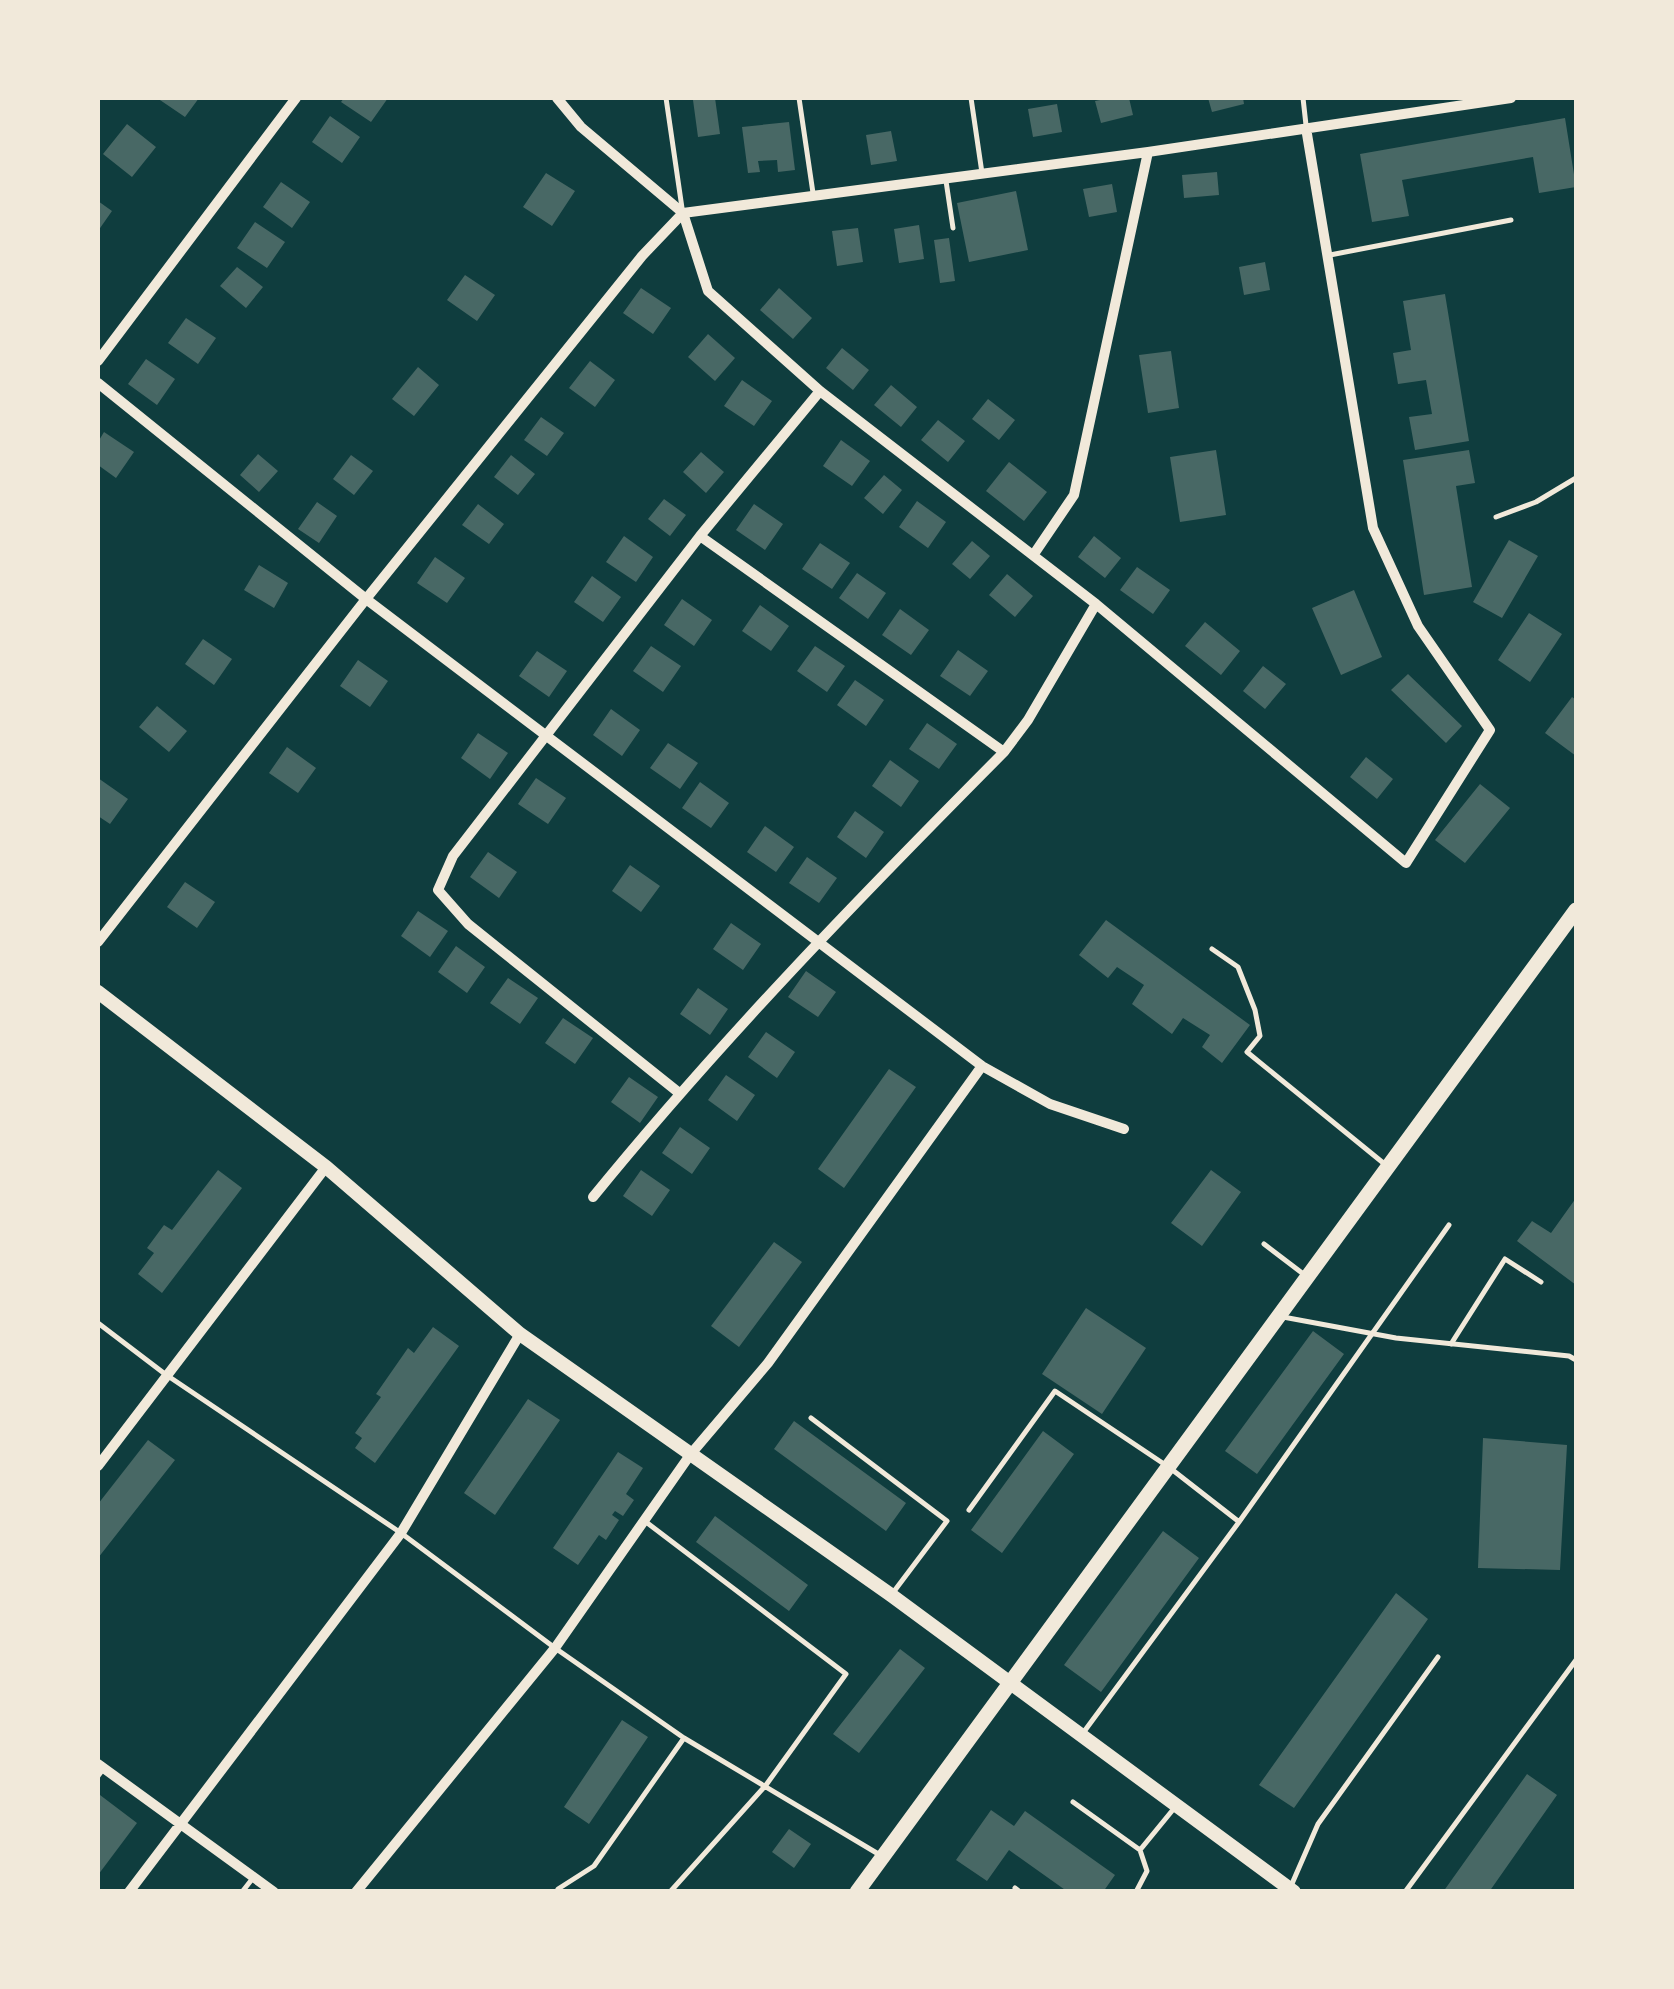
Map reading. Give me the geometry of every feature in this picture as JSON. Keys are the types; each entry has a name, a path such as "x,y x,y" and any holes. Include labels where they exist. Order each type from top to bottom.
{"main road":[{"path":"857,1892 1576,910"},
{"path":"98,992 326,1166 520,1334 892,1594 1292,1890"}],"street":[{"path":"98,362 296,98"},
{"path":"556,98 580,127 683,213 708,290 820,391 1034,554 1406,863 1490,730 1418,626 1373,528 1306,128"},
{"path":"98,942 630,270 683,213 1148,152 1511,98"},
{"path":"1034,554 1074,495 1148,152"},
{"path":"98,384 366,599 982,1066 1050,1104 1124,1129"},
{"path":"678,1092 468,924 438,890 453,856 700,536 820,391"},
{"path":"700,536 1004,752"},
{"path":"592,1198 678,1092 815,942 1004,752 1028,720 1096,604"},
{"path":"356,1892 555,1648 690,1455 768,1363 982,1066"},
{"path":"98,1466 326,1166"},
{"path":"129,1892 401,1533 520,1334"},
{"path":"100,1770 274,1892"}],"lane":[{"path":"666,98 683,213"},
{"path":"799,98 814,196"},
{"path":"971,98 982,173"},
{"path":"1303,98 1306,128"},
{"path":"946,178 953,228"},
{"path":"1327,255 1510,220"},
{"path":"1496,517 1536,502 1576,478"},
{"path":"1212,949 1238,966 1254,1010 1260,1036 1246,1052 1390,1168"},
{"path":"1082,1734 1239,1522 1450,1224"},
{"path":"1264,1244 1308,1278"},
{"path":"1450,1344 1505,1259 1540,1282"},
{"path":"1279,1316 1372,1334 1570,1356 1576,1360"},
{"path":"98,1323 166,1374 401,1533 684,1738 883,1857"},
{"path":"970,1510 1055,1390 1170,1468 1239,1522"},
{"path":"811,1418 947,1521 892,1594"},
{"path":"645,1521 846,1674 766,1785 670,1892"},
{"path":"1292,1890 1318,1824 1438,1657"},
{"path":"1405,1892 1576,1660"},
{"path":"558,1890 594,1866 684,1738"},
{"path":"1073,1802 1140,1850 1147,1871 1136,1892"},
{"path":"1140,1850 1178,1804"},
{"path":"242,1892 254,1876"},
{"path":"558,1890 567,1892"}],"building":[{"path":"157,98 199,98 185,117"},
{"path":"344,98 388,98 371,122 341,102"},
{"path":"715,98 720,134 698,137 693,100"},
{"path":"1129,98 1133,115 1101,123 1095,101"},
{"path":"1208,98 1243,98 1244,104 1212,112"},
{"path":"1057,104 1062,132 1033,137 1028,109"},
{"path":"330,116 360,137 342,163 312,142"},
{"path":"1565,118 1576,187 1539,193 1533,157 1402,180 1409,216 1372,222 1360,154"},
{"path":"789,122 795,170 778,172 777,160 758,161 760,172 748,173 742,127"},
{"path":"127,124 156,147 132,177 103,154"},
{"path":"891,131 897,161 871,165 866,135"},
{"path":"1217,172 1219,195 1184,198 1182,175"},
{"path":"546,173 575,191 552,226 523,207"},
{"path":"281,182 310,202 292,228 263,207"},
{"path":"1112,184 1117,212 1089,217 1083,189"},
{"path":"1016,191 1028,250 969,262 957,203"},
{"path":"98,201 112,211 98,231"},
{"path":"255,222 285,242 267,268 237,248"},
{"path":"919,225 924,259 899,263 894,229"},
{"path":"858,228 863,262 837,266 832,231"},
{"path":"949,238 955,281 940,283 934,240"},
{"path":"1265,262 1270,290 1244,295 1239,267"},
{"path":"237,267 263,287 246,308 220,286"},
{"path":"465,275 495,295 477,321 447,300"},
{"path":"641,288 671,308 653,334 623,313"},
{"path":"779,288 812,318 793,339 760,310"},
{"path":"1445,294 1469,441 1415,450 1409,417 1432,414 1426,380 1398,384 1393,353 1411,350 1403,301"},
{"path":"186,318 216,338 198,364 168,343"},
{"path":"708,334 735,358 715,381 688,357"},
{"path":"842,348 869,370 853,390 826,368"},
{"path":"1171,351 1179,408 1148,413 1139,355"},
{"path":"146,359 175,379 157,405 128,384"},
{"path":"590,361 615,380 595,407 569,388"},
{"path":"418,367 439,385 414,416 392,399"},
{"path":"742,380 772,401 754,426 724,406"},
{"path":"891,385 917,407 901,427 874,405"},
{"path":"988,399 1015,420 999,440 972,419"},
{"path":"541,417 564,433 547,456 524,440"},
{"path":"938,420 965,441 948,462 921,440"},
{"path":"104,432 134,452 116,478 98,465 98,442"},
{"path":"841,440 870,461 852,486 823,466"},
{"path":"1216,450 1226,515 1180,522 1170,457"},
{"path":"1469,450 1475,483 1456,486 1472,587 1424,595 1403,460"},
{"path":"701,452 724,472 706,493 683,472"},
{"path":"258,454 278,471 259,492 240,475"},
{"path":"351,455 373,471 354,495 333,479"},
{"path":"511,455 535,474 518,495 494,477"},
{"path":"1009,462 1047,492 1024,521 986,491"},
{"path":"884,475 902,490 883,514 864,498"},
{"path":"664,499 686,515 670,536 648,519"},
{"path":"917,501 946,522 928,548 899,527"},
{"path":"317,502 337,516 319,543 298,529"},
{"path":"478,504 504,524 489,544 462,525"},
{"path":"754,504 783,524 765,550 736,530"},
{"path":"624,536 653,557 636,582 606,562"},
{"path":"1094,536 1121,558 1105,578 1078,557"},
{"path":"1509,540 1538,556 1502,618 1473,602"},
{"path":"972,541 990,556 970,579 952,564"},
{"path":"820,543 850,563 832,589 802,569"},
{"path":"435,557 465,578 447,603 417,583"},
{"path":"259,565 288,583 274,608 244,590"},
{"path":"1137,567 1170,590 1153,614 1120,590"},
{"path":"857,573 886,593 868,619 839,598"},
{"path":"1007,574 1033,596 1015,617 989,595"},
{"path":"592,576 621,597 603,622 574,602"},
{"path":"1354,590 1382,657 1341,675 1312,608"},
{"path":"682,599 712,620 694,646 664,625"},
{"path":"760,605 789,626 771,651 742,631"},
{"path":"900,609 929,630 911,655 882,635"},
{"path":"1529,613 1562,634 1530,682 1498,660"},
{"path":"1205,622 1240,651 1221,675 1185,646"},
{"path":"203,639 232,659 214,685 185,664"},
{"path":"651,646 681,666 663,692 633,671"},
{"path":"815,646 845,666 827,692 797,671"},
{"path":"958,650 988,671 970,696 940,676"},
{"path":"537,651 567,671 549,697 519,676"},
{"path":"358,660 388,681 370,707 340,686"},
{"path":"1263,666 1286,684 1265,709 1243,691"},
{"path":"1408,674 1462,726 1446,743 1391,690"},
{"path":"855,680 884,700 866,726 837,705"},
{"path":"1572,697 1576,700 1576,756 1545,733"},
{"path":"157,706 187,731 169,752 139,727"},
{"path":"611,709 640,730 622,756 593,735"},
{"path":"927,723 957,744 939,769 909,749"},
{"path":"478,733 508,753 490,779 461,758"},
{"path":"668,743 698,763 680,789 650,768"},
{"path":"287,747 316,768 298,793 269,773"},
{"path":"1366,757 1393,779 1377,799 1350,777"},
{"path":"890,760 919,781 901,807 872,786"},
{"path":"98,778 128,799 110,824 98,816"},
{"path":"536,778 566,798 548,824 518,804"},
{"path":"700,782 729,803 711,828 682,808"},
{"path":"1480,784 1510,808 1465,863 1435,840"},
{"path":"855,811 884,832 866,858 837,837"},
{"path":"765,826 794,847 776,872 747,852"},
{"path":"488,852 517,872 499,898 470,877"},
{"path":"807,857 837,878 819,903 789,883"},
{"path":"630,865 660,886 641,912 612,891"},
{"path":"185,882 215,902 197,928 167,907"},
{"path":"418,911 448,931 430,957 401,936"},
{"path":"1106,920 1250,1025 1222,1063 1202,1047 1210,1035 1183,1018 1172,1034 1132,1004 1144,985 1117,967 1108,978 1079,955"},
{"path":"731,923 761,944 743,970 713,949"},
{"path":"456,946 485,967 467,993 438,972"},
{"path":"806,971 836,992 818,1017 788,997"},
{"path":"508,978 538,998 520,1024 490,1003"},
{"path":"698,988 728,1009 710,1035 680,1014"},
{"path":"563,1018 593,1038 575,1064 545,1043"},
{"path":"766,1032 795,1052 777,1078 748,1057"},
{"path":"889,1069 916,1087 844,1188 818,1169"},
{"path":"726,1075 755,1095 737,1121 708,1100"},
{"path":"629,1077 658,1097 640,1123 611,1102"},
{"path":"680,1127 710,1148 692,1174 662,1153"},
{"path":"218,1170 242,1188 162,1293 138,1274 154,1253 147,1248 164,1225 172,1230"},
{"path":"641,1170 670,1190 652,1216 623,1196"},
{"path":"1211,1170 1241,1192 1202,1246 1171,1223"},
{"path":"1576,1198 1576,1285 1517,1241 1532,1221 1551,1233"},
{"path":"774,1242 802,1262 739,1347 711,1326"},
{"path":"1086,1308 1146,1348 1102,1414 1042,1374"},
{"path":"433,1327 459,1346 375,1463 355,1448 362,1438 355,1433 381,1397 376,1394 408,1348 414,1353"},
{"path":"1313,1331 1344,1354 1257,1474 1225,1451"},
{"path":"528,1399 560,1420 495,1515 464,1493"},
{"path":"794,1421 906,1503 886,1531 774,1449"},
{"path":"1043,1431 1074,1454 1002,1553 971,1530"},
{"path":"1483,1438 1567,1445 1560,1570 1478,1568"},
{"path":"148,1440 175,1460 98,1558 98,1504"},
{"path":"618,1452 643,1468 626,1494 634,1500 623,1516 615,1511 612,1515 619,1520 606,1540 599,1535 578,1565 553,1548"},
{"path":"715,1516 808,1585 789,1611 696,1542"},
{"path":"1163,1531 1199,1558 1101,1692 1064,1665"},
{"path":"1396,1593 1428,1619 1294,1808 1259,1785"},
{"path":"900,1649 925,1668 859,1753 833,1734"},
{"path":"622,1720 648,1737 589,1824 564,1807"},
{"path":"1527,1774 1557,1795 1489,1892 1443,1892"},
{"path":"100,1795 137,1823 98,1875 98,1799"},
{"path":"991,1810 1014,1826 1025,1811 1115,1875 1103,1892 1068,1892 1009,1850 987,1881 956,1860"},
{"path":"789,1829 811,1844 794,1868 772,1852"}]}
